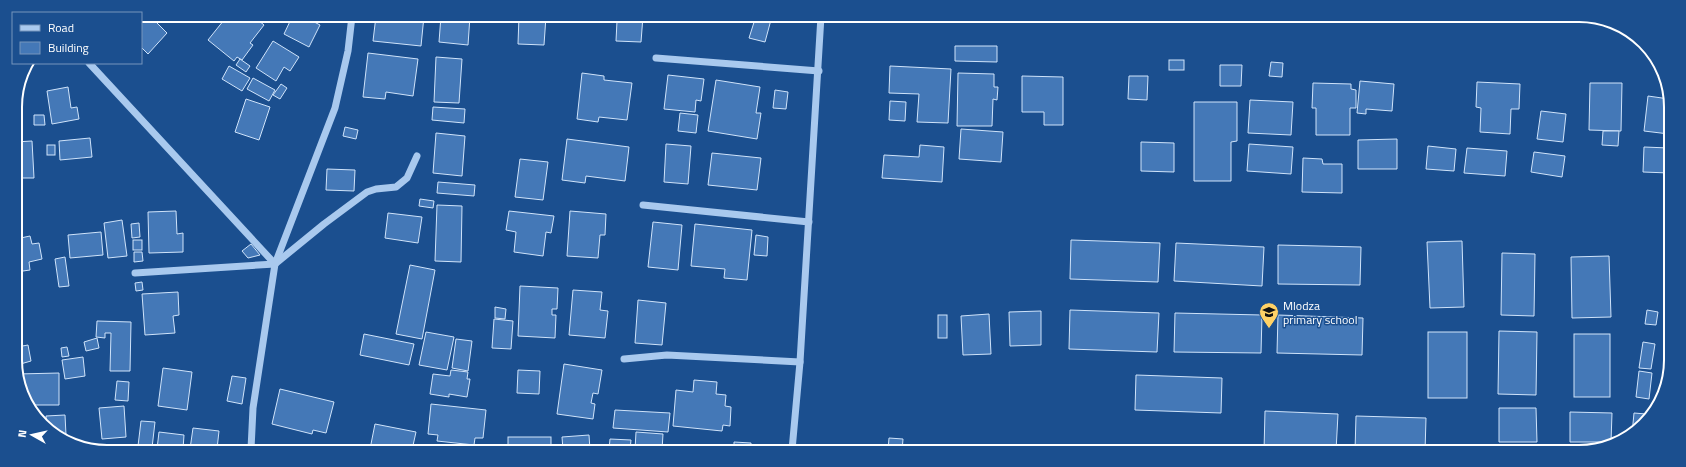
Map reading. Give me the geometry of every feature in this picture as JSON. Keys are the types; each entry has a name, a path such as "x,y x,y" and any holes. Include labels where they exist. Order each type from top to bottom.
{"street":[{"path":"251,445 253,408 275,264 335,108 348,51 351,22"},
{"path":"792,445 800,362 819,71 821,22"},
{"path":"656,58 819,71"},
{"path":"90,64 275,264"},
{"path":"135,273 275,264 324,224 367,192 376,189 396,187 407,178 417,156"},
{"path":"643,205 809,222"},
{"path":"624,359 667,355 800,362"}],"building":[{"path":"142,22 156,22 167,33 148,54 142,48"},
{"path":"222,22 260,22 264,25 250,43 253,45 242,60 237,57 234,61 208,40"},
{"path":"290,22 314,22 320,25 309,47 284,34"},
{"path":"375,22 423,22 421,46 373,41"},
{"path":"441,22 470,22 468,45 439,42"},
{"path":"519,22 546,22 544,45 518,44"},
{"path":"617,22 643,22 641,42 616,41"},
{"path":"754,22 770,22 765,42 749,38"},
{"path":"273,41 299,57 290,71 284,67 276,81 256,68"},
{"path":"955,46 997,46 997,62 955,61"},
{"path":"368,53 418,59 413,96 386,92 385,99 363,97"},
{"path":"436,57 462,59 459,103 434,102"},
{"path":"240,59 250,66 246,72 236,65"},
{"path":"1169,60 1184,60 1184,70 1169,70"},
{"path":"1271,62 1283,63 1282,77 1269,76"},
{"path":"1220,65 1242,65 1241,86 1220,86"},
{"path":"229,66 250,78 242,91 222,79"},
{"path":"890,66 951,69 948,123 917,122 919,94 889,93"},
{"path":"582,73 604,76 604,80 632,83 627,120 599,117 598,122 577,119"},
{"path":"958,73 994,74 994,87 998,87 997,100 993,99 992,126 957,126"},
{"path":"668,75 704,79 701,101 696,100 695,112 664,109"},
{"path":"1022,76 1063,77 1063,125 1044,125 1044,112 1022,112"},
{"path":"1129,76 1148,76 1147,100 1128,99"},
{"path":"253,78 275,90 269,101 247,89"},
{"path":"716,80 760,87 756,113 761,113 757,139 708,131"},
{"path":"1360,81 1394,84 1392,111 1366,109 1366,114 1357,113"},
{"path":"1477,82 1520,84 1519,109 1511,109 1510,134 1480,132 1481,108 1476,107"},
{"path":"1313,83 1351,84 1351,89 1356,90 1356,108 1350,108 1350,135 1316,135 1316,108 1312,108"},
{"path":"1590,83 1622,83 1621,131 1589,130"},
{"path":"281,84 287,88 280,99 273,95"},
{"path":"68,87 71,108 77,107 79,119 52,124 47,91"},
{"path":"775,90 788,92 786,109 773,108"},
{"path":"1648,96 1663,98 1664,133 1644,131"},
{"path":"246,99 270,107 259,140 235,132"},
{"path":"1250,100 1293,102 1291,135 1248,133"},
{"path":"890,101 906,102 905,121 889,120"},
{"path":"1194,102 1237,102 1237,141 1231,142 1231,181 1194,181"},
{"path":"433,107 465,109 464,123 432,120"},
{"path":"1541,111 1566,114 1563,142 1537,139"},
{"path":"680,113 698,115 696,133 678,131"},
{"path":"34,115 44,115 45,125 34,125"},
{"path":"345,127 358,130 356,139 343,136"},
{"path":"961,129 1003,132 1001,162 959,159"},
{"path":"1603,131 1619,131 1618,146 1602,145"},
{"path":"436,133 465,136 462,176 433,173"},
{"path":"90,138 92,157 60,160 59,141"},
{"path":"567,139 629,147 625,181 586,176 585,183 562,180"},
{"path":"1397,139 1397,169 1358,169 1358,140"},
{"path":"32,141 34,178 22,178 22,142"},
{"path":"1141,142 1174,143 1174,172 1141,171"},
{"path":"666,144 691,146 688,184 664,182"},
{"path":"1249,144 1293,147 1291,174 1247,171"},
{"path":"47,145 55,145 55,155 47,155"},
{"path":"920,145 944,147 942,182 882,178 884,155 919,157"},
{"path":"1428,146 1456,149 1454,171 1426,169"},
{"path":"1644,147 1664,148 1664,173 1643,172"},
{"path":"1467,148 1507,151 1505,176 1464,173"},
{"path":"1534,152 1565,156 1562,177 1531,172"},
{"path":"712,153 761,158 757,190 708,185"},
{"path":"1303,158 1322,159 1323,164 1342,164 1342,193 1302,192"},
{"path":"520,159 548,162 543,200 515,197"},
{"path":"327,169 355,170 354,191 326,190"},
{"path":"438,182 475,185 474,196 437,193"},
{"path":"420,199 434,201 433,208 419,206"},
{"path":"437,205 462,206 461,262 435,261"},
{"path":"176,211 177,234 183,233 183,252 149,253 148,212"},
{"path":"509,211 554,216 551,233 546,232 543,256 514,252 516,232 506,230"},
{"path":"570,211 606,214 605,235 600,235 598,258 567,256"},
{"path":"388,213 422,217 418,243 385,238"},
{"path":"122,220 127,256 108,258 104,223"},
{"path":"653,222 682,225 678,270 648,267"},
{"path":"139,223 140,237 132,238 131,224"},
{"path":"695,224 752,230 747,280 724,278 725,269 691,266"},
{"path":"101,232 103,255 70,258 68,235"},
{"path":"756,235 768,237 767,256 754,255"},
{"path":"30,236 32,244 39,243 42,259 29,262 30,270 22,271 22,238"},
{"path":"133,240 142,240 142,250 133,250"},
{"path":"1071,240 1160,243 1158,282 1070,279"},
{"path":"1462,241 1464,307 1430,308 1427,242"},
{"path":"1176,243 1264,247 1262,286 1174,281"},
{"path":"251,244 260,255 248,258 242,251"},
{"path":"1278,245 1361,247 1360,285 1278,284"},
{"path":"134,252 142,252 143,261 134,262"},
{"path":"1502,253 1535,254 1534,316 1501,315"},
{"path":"1609,256 1611,317 1572,318 1571,257"},
{"path":"65,257 69,286 59,287 55,259"},
{"path":"410,265 435,270 422,339 396,334"},
{"path":"142,282 143,290 136,291 135,283"},
{"path":"520,286 558,288 557,309 552,309 552,315 556,315 555,338 518,336"},
{"path":"573,290 602,292 600,310 608,311 605,338 569,335"},
{"path":"178,292 179,315 173,316 175,333 145,335 142,294"},
{"path":"638,300 666,303 662,345 635,343"},
{"path":"495,307 506,309 505,319 495,318"},
{"path":"1070,310 1159,313 1157,352 1069,349"},
{"path":"1647,310 1658,312 1656,325 1645,324"},
{"path":"1041,311 1041,345 1010,346 1009,312"},
{"path":"1175,313 1262,315 1261,353 1174,352"},
{"path":"989,314 991,354 963,355 961,316"},
{"path":"938,315 947,315 947,338 938,338"},
{"path":"1278,315 1363,318 1362,355 1277,353"},
{"path":"494,319 513,321 511,349 492,348"},
{"path":"97,321 131,322 130,371 110,371 111,333 105,333 105,338 96,337"},
{"path":"1499,331 1537,332 1536,395 1498,394"},
{"path":"426,332 454,337 447,370 419,365"},
{"path":"1428,332 1467,332 1467,398 1428,398"},
{"path":"364,334 414,344 409,365 360,355"},
{"path":"1574,334 1610,334 1610,397 1574,397"},
{"path":"97,338 99,348 86,351 84,342"},
{"path":"456,339 472,341 468,371 452,368"},
{"path":"1643,342 1655,344 1651,369 1639,368"},
{"path":"28,345 31,361 22,364 22,360 22,346"},
{"path":"67,347 69,356 62,357 61,348"},
{"path":"83,357 85,376 65,379 62,360"},
{"path":"564,364 602,370 598,394 593,393 591,403 595,404 593,419 557,414"},
{"path":"163,368 192,372 187,410 158,406"},
{"path":"451,370 468,372 467,379 470,379 467,397 449,394 449,397 430,394 433,374 450,376"},
{"path":"518,370 540,371 539,394 517,393"},
{"path":"1639,371 1652,373 1649,399 1636,397"},
{"path":"59,373 59,405 34,405 26,388 23,374"},
{"path":"1136,375 1222,378 1221,413 1135,410"},
{"path":"232,376 246,378 242,404 227,401"},
{"path":"694,380 717,382 716,394 726,395 725,406 731,407 730,426 723,425 722,431 673,426 676,390 693,392"},
{"path":"117,381 129,382 128,401 115,400"},
{"path":"280,389 334,402 326,433 313,430 312,434 272,424"},
{"path":"431,404 486,410 483,438 475,438 474,445 437,441 438,435 428,434"},
{"path":"124,406 126,437 102,439 99,408"},
{"path":"1499,408 1536,408 1537,442 1499,442"},
{"path":"615,410 670,413 668,432 613,428"},
{"path":"1265,411 1338,414 1336,445 1264,445"},
{"path":"1570,412 1612,413 1611,439 1601,442 1570,442"},
{"path":"1634,413 1645,414 1635,424 1633,426"},
{"path":"65,415 66,435 52,425 52,416"},
{"path":"1356,416 1426,418 1425,445 1355,445"},
{"path":"141,421 155,422 152,445 138,445"},
{"path":"375,424 416,432 413,445 371,445"},
{"path":"193,428 219,431 217,445 191,445"},
{"path":"159,432 184,435 183,445 157,445"},
{"path":"636,432 663,434 662,445 635,445"},
{"path":"589,435 590,445 563,445 562,437"},
{"path":"508,437 551,437 551,445 508,445"},
{"path":"889,438 903,439 902,445 888,445"},
{"path":"610,439 631,440 630,445 609,445"},
{"path":"734,442 751,443 751,445 734,445"}],"place":[{"name":"Mlodza primary school","path":"1269,329"}]}
